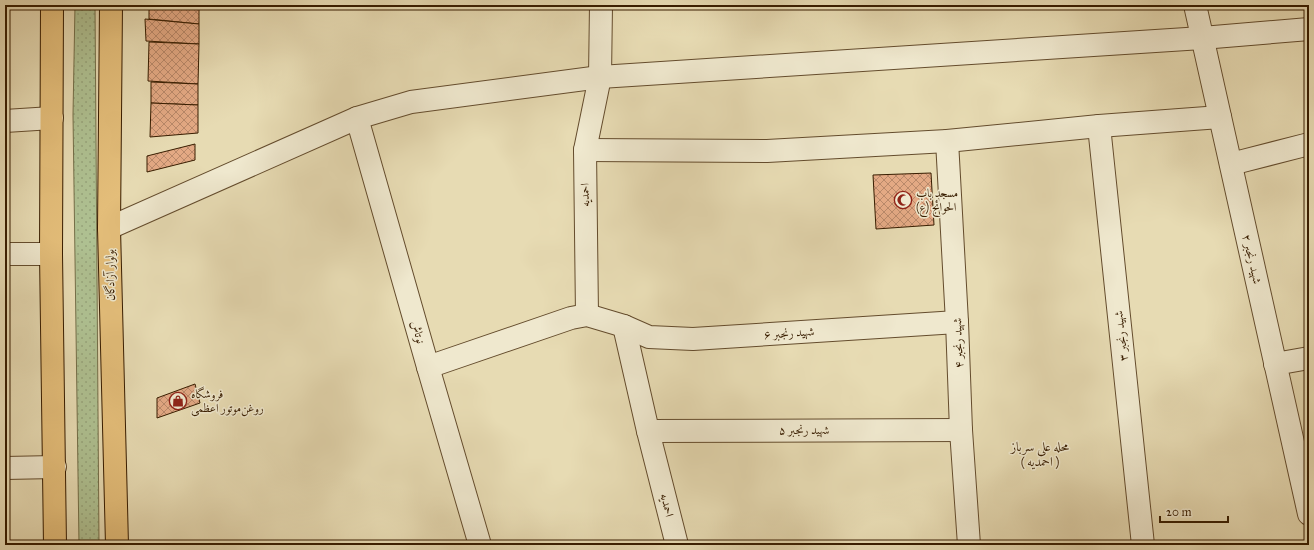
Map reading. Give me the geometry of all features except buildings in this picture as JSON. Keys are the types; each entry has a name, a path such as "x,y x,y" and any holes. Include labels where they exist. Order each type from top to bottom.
{"main road":[{"path":"52,5 51,254 55,545"},
{"name":"بولوار آزادگان","path":"111,5 109,228 117,545"}],"street":[{"name":"احمدیه","path":"587,315 584,150 600,77 601,5"},
{"name":"۲ شهید رنجبر","path":"1195,5 1309,514"},
{"path":"109,228 358,118 411,102 600,77 1202,38 1309,29"},
{"path":"584,150 767,151 947,140 1220,117"},
{"path":"5,121 52,118"},
{"name":"نوتاش","path":"358,118 480,545"},
{"name":"شهید رنجبر ۳","path":"1099,126 1144,545"},
{"name":"شهید رنجبر ۴","path":"947,140 957,322 961,430 969,545"},
{"path":"1230,164 1309,144"},
{"path":"5,254 51,254"},
{"path":"428,367 571,318 587,315"},
{"name":"شهید رنجبر ۶","path":"587,315 624,326 649,338 693,339 957,322"},
{"name":"احمدیه","path":"624,326 648,431 677,545"},
{"path":"1275,364 1309,358"},
{"name":"شهید رنجبر ۵","path":"648,431 961,430"},
{"path":"5,468 55,467"}],"green space":[{"path":"75,5 95,5 99,545 79,545 73,115"},
{"path":"5,511 7,511 8,545 5,545"}],"place":[{"name":"مسجد باب الحوائج (ع)","path":"903,200"},
{"name":"فروشگاه روغن‌موتور اعظمی","path":"178,401"}],"district":[{"name":"محله علی سرباز ( احمدیه )","path":"1040,454"}]}
